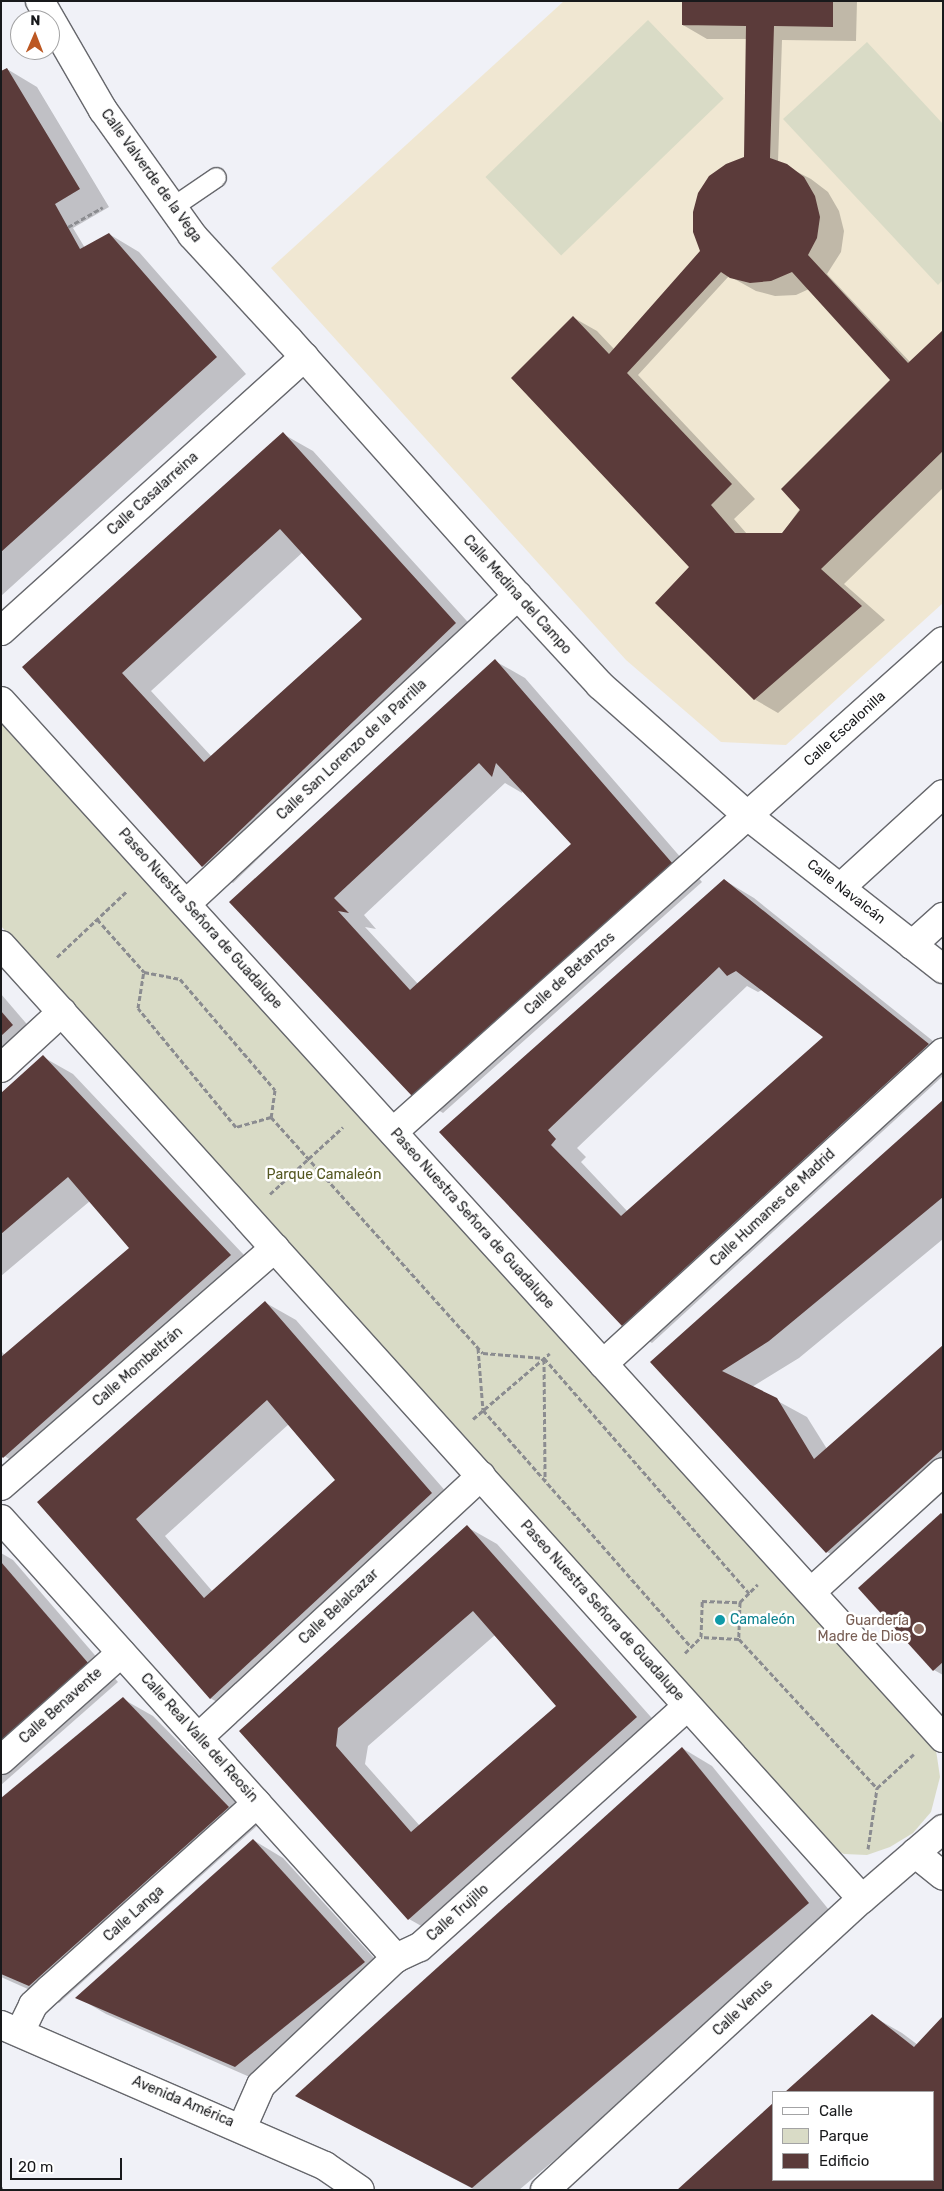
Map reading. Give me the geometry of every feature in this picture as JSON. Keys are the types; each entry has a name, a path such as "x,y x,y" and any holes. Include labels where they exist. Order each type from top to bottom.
{"street":[{"name":"Calle Valverde de la Vega","path":"40,1 103,110 192,235 304,357"},
{"name":"Calle Medina del Campo","path":"304,357 600,685 748,816"},
{"name":"Calle Casalarreina","path":"1,631 304,357"},
{"name":"Calle San Lorenzo de la Parrilla","path":"186,904 518,596"},
{"name":"Calle Escalonilla","path":"748,816 943,641"},
{"name":"Paseo Nuestra Señora de Guadalupe","path":"1,701 940,1734"},
{"path":"840,888 943,794"},
{"name":"Calle Navalcán","path":"748,816 943,969"},
{"name":"Calle de Betanzos","path":"393,1132 748,816"},
{"path":"912,944 943,917"},
{"name":"Paseo Nuestra Señora de Guadalupe","path":"1,944 688,1706 870,1892"},
{"path":"1,1068 62,1012"},
{"name":"Calle Humanes de Madrid","path":"603,1364 943,1052"},
{"name":"Calle Mombeltrán","path":"1,1486 275,1248"},
{"path":"810,1592 943,1472"},
{"name":"Calle Belalcazar","path":"198,1738 481,1476"},
{"name":"Calle Real Valle del Reosin","path":"1,1519 396,1958"},
{"name":"Calle Benavente","path":"1,1760 121,1653"},
{"name":"Calle Trujillo","path":"242,2128 261,2085 396,1958 420,1947 688,1706"},
{"name":"Calle Langa","path":"11,2029 50,1989 257,1803"},
{"name":"Calle Venus","path":"545,2190 870,1892 943,1829"},
{"path":"915,1854 943,1876"},
{"name":"Avenida América","path":"11,2029 242,2128 325,2166 360,2190"}],"lane":[{"path":"172,206 216,177"}],"path":[{"path":"68,227 103,207"},
{"path":"33,980 152,867"},
{"path":"97,919 144,972 180,979 275,1090 271,1117 478,1348 483,1353 544,1358 749,1593"},
{"path":"144,972 138,1008 236,1127 271,1117"},
{"path":"246,1216 368,1104"},
{"path":"447,1440 574,1332"},
{"path":"478,1348 483,1410 691,1647"},
{"path":"544,1358 546,1481"},
{"path":"739,1638 701,1637 702,1601 740,1602 739,1638 877,1788"},
{"path":"870,1892 867,1854 877,1788 940,1734"}],"shaded area":[{"path":"564,1 943,1 943,603 786,745 721,742 626,660 271,268"}],"green space":[{"path":"648,20 724,98 561,255 485,177"},
{"path":"867,42 943,124 943,280 938,285 783,119"},
{"name":"Parque Camaleón","path":"1,713 929,1740 936,1750 940,1777 931,1812 913,1833 890,1847 867,1855 844,1854 827,1846 1,926"}],"building":[{"path":"682,1 833,1 833,27 774,26 770,158 787,164 804,177 815,196 820,217 817,238 808,255 908,363 943,330 943,451 821,569 862,606 754,700 655,603 689,567 511,378 573,316 609,354 700,251 693,232 693,212 698,193 709,176 726,164 744,157 746,26 682,25","holes":["721,272 730,278 750,283 771,281 792,272 890,380 781,489 800,510 782,533 735,533 711,505 732,484 627,373"]},
{"path":"7,68 80,189 55,204 80,249 109,233 217,357 1,552 1,71"},
{"path":"283,432 456,623 202,867 22,667","holes":["280,529 362,619 204,762 122,673"]},
{"path":"495,659 673,864 412,1096 229,902","holes":["479,763 492,777 496,763 571,844 410,990 338,911 349,913 334,898"]},
{"path":"724,879 929,1044 622,1326 439,1132","holes":["719,967 727,976 736,971 823,1037 621,1216 551,1145 556,1139 548,1130"]},
{"path":"1,1011 13,1025 1,1036"},
{"path":"43,1055 231,1255 3,1458 1,1456 1,1357 129,1248 68,1177 1,1234 1,1093"},
{"path":"943,1100 943,1197 769,1341 722,1371 777,1398 814,1459 943,1345 943,1449 826,1553 650,1362"},
{"path":"265,1301 432,1493 210,1699 37,1502","holes":["267,1400 335,1480 204,1598 136,1519"]},
{"name":"Guardería Madre de Dios","path":"941,1513 943,1515 943,1662 933,1671 858,1588"},
{"path":"467,1525 637,1717 408,1920 239,1731","holes":["473,1611 556,1706 411,1832 336,1746 338,1728"]},
{"path":"1,1562 89,1664 1,1742"},
{"path":"123,1697 229,1807 29,1986 1,1974 1,1798"},
{"path":"682,1747 809,1903 472,2188 295,2096"},
{"path":"253,1839 365,1962 235,2067 75,1998"},
{"path":"872,2014 914,2047 943,2016 943,2190 677,2190 772,2104 772,2181 934,2181 934,2091 786,2091"}],"place":[{"name":"Camaleón","path":"720,1620"},
{"name":"Guardería Madre de Dios","path":"919,1629"}]}
